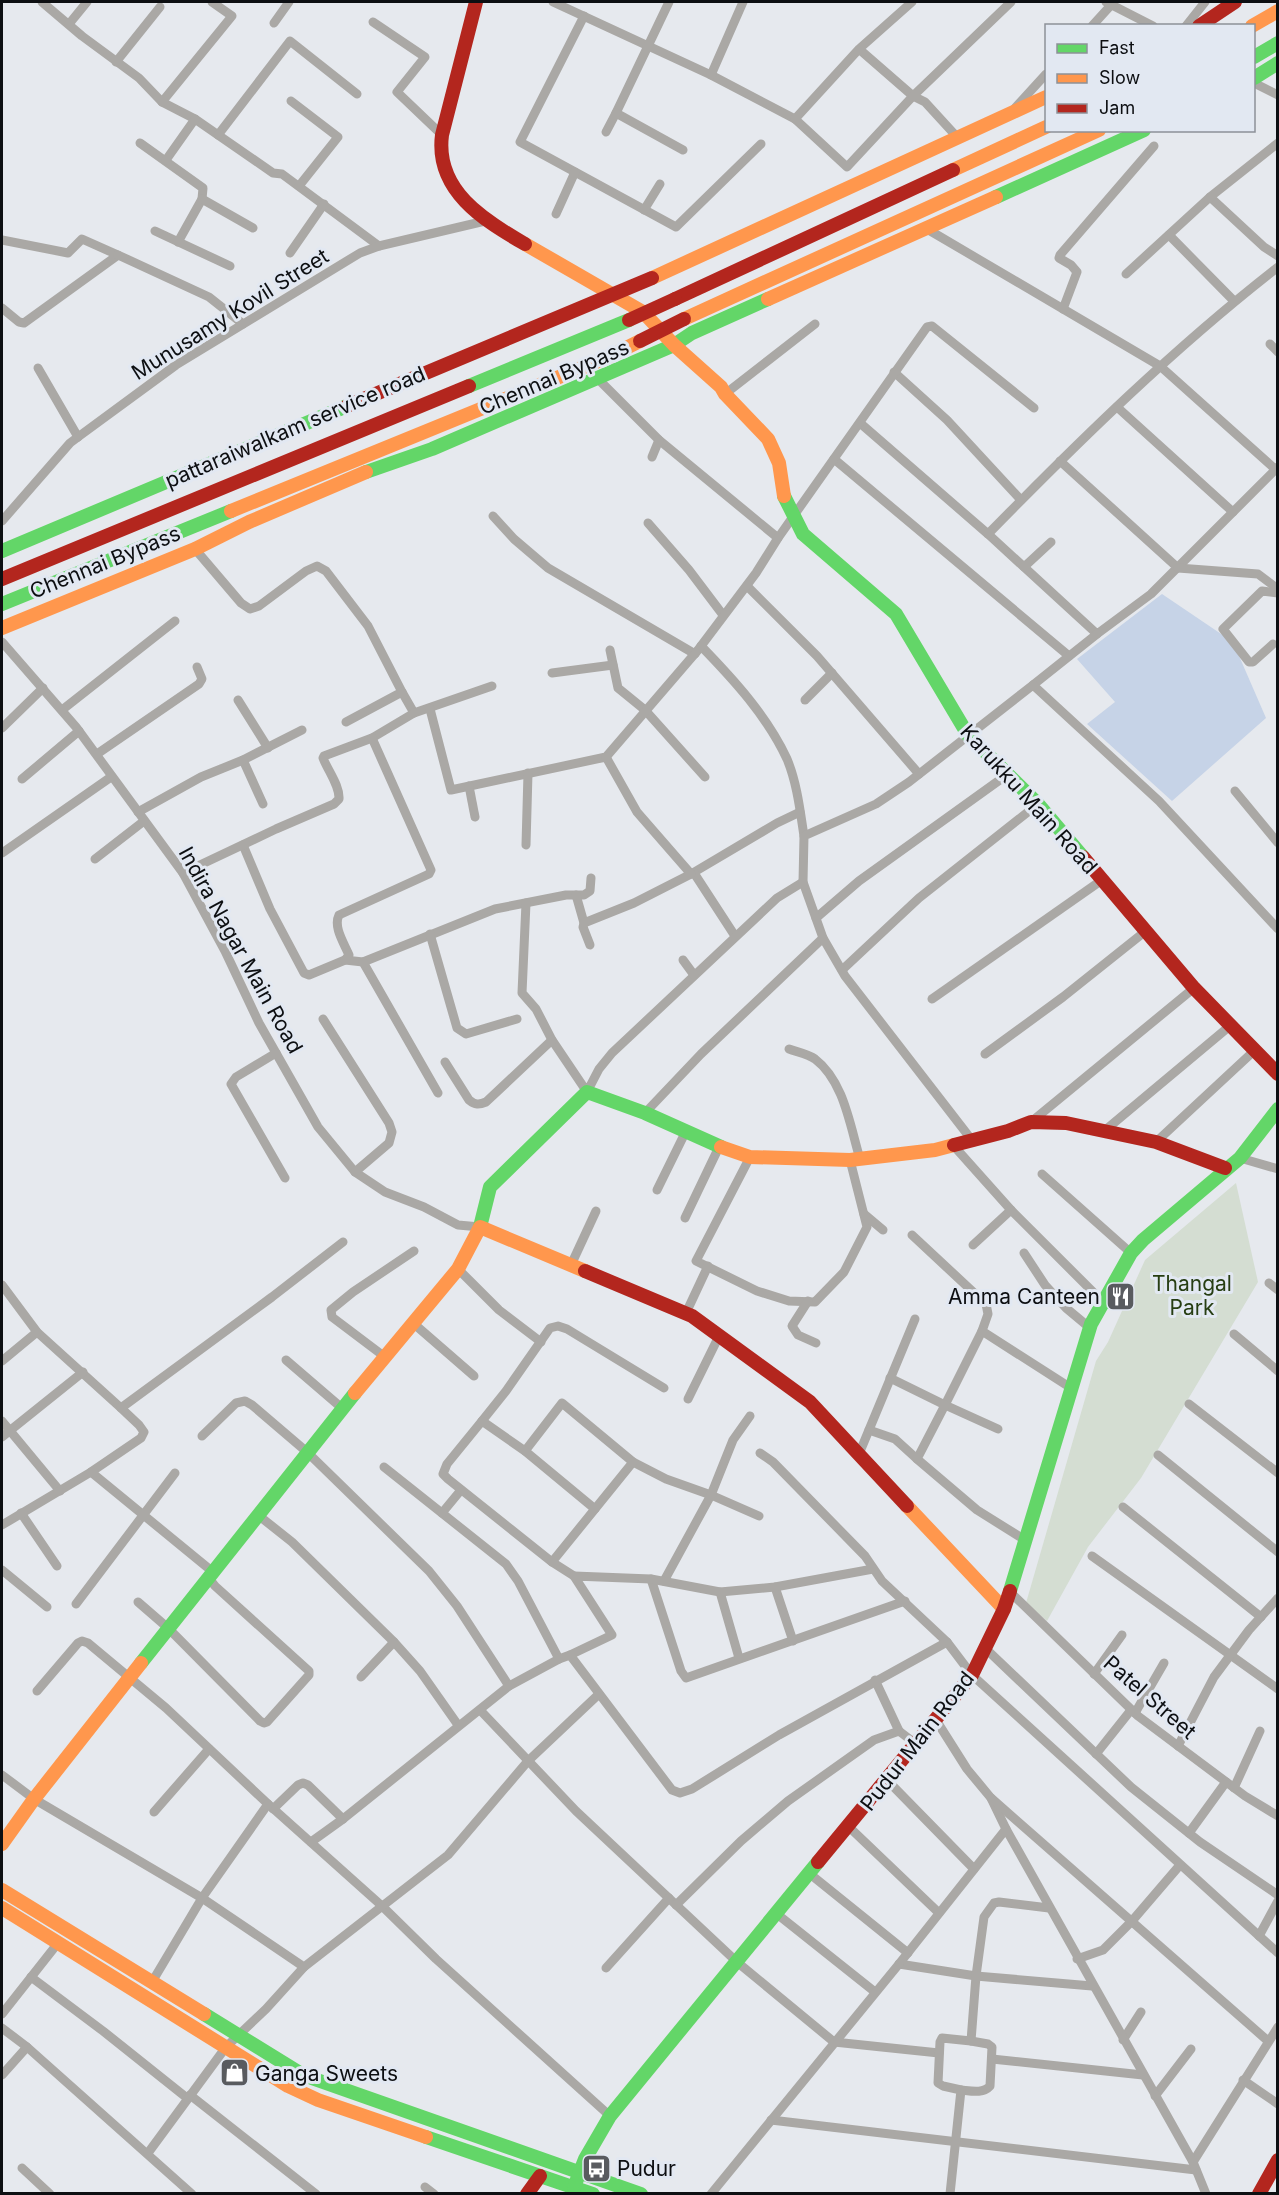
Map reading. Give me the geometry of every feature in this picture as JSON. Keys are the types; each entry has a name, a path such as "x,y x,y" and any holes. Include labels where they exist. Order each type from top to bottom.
{"main road":[{"name":"Karukku Main Road","path":"476,2 442,135 440,151 450,183 485,221 643,312 674,345 721,387 768,439 779,463 784,499 803,534 896,614 968,735 1038,804 1194,988 1278,1074"},
{"path":"1202,24 1235,2"},
{"path":"1255,24 1278,11"},
{"path":"1255,56 1278,43"},
{"path":"1255,77 1278,63"},
{"name":"pattaraiwalkam service road","path":"2,551 656,276 1045,98"},
{"name":"Chennai Bypass","path":"2,579 629,320 1045,128"},
{"name":"Chennai Bypass","path":"2,604 608,357 684,319 1095,132"},
{"path":"2,628 195,549 249,522 386,464 432,448 674,345 692,333 1140,132"},
{"path":"2,1844 34,1798 307,1452 458,1269 480,1227 490,1187 588,1092 645,1113 719,1147 750,1157 855,1160 935,1150 1008,1131 1031,1122 1066,1123 1156,1142 1225,1168"},
{"name":"Pudur Main Road","path":"574,2187 578,2171 610,2116 972,1675 1004,1609 1090,1328 1103,1302 1131,1253 1225,1168 1240,1158 1278,1109"},
{"path":"480,1227 686,1313 810,1402 1004,1609"},
{"path":"2,1890 238,2037 303,2074 641,2193"},
{"path":"2,1908 288,2086 318,2100 593,2193"},
{"path":"1259,2193 1278,2160"},
{"path":"527,2193 540,2176"}],"street":[{"path":"42,2 139,78 162,102 195,119 273,173 282,174 379,246"},
{"path":"69,24 87,2"},
{"path":"162,102 232,16 212,2"},
{"path":"274,23 289,2"},
{"path":"553,2 711,75 795,119 847,167 914,96 1011,2"},
{"path":"606,132 669,2"},
{"path":"711,75 744,2"},
{"path":"795,119 859,49 912,2"},
{"path":"1188,24 1205,2"},
{"path":"1094,24 1114,3 1151,24"},
{"path":"116,62 160,7"},
{"path":"584,16 520,142 676,227 761,144"},
{"path":"373,22 425,57 397,92 442,135"},
{"path":"218,135 290,41 357,94"},
{"path":"859,49 914,96 925,102 957,137"},
{"path":"1011,113 1045,76"},
{"path":"1255,84 1278,95"},
{"path":"291,101 338,137 299,186"},
{"path":"616,113 683,150"},
{"path":"166,160 195,119"},
{"path":"1126,274 1210,197 1277,142"},
{"path":"141,143 203,188 202,199 178,242"},
{"path":"1063,309 1077,273 1074,268 1059,258 1060,255 1154,146"},
{"path":"556,214 575,172"},
{"path":"644,210 660,184"},
{"path":"1210,197 1264,247 1278,256"},
{"path":"202,199 253,228"},
{"path":"290,254 324,204"},
{"name":"Munusamy Kovil Street","path":"2,521 70,443 176,365 360,253 379,246 485,221"},
{"path":"804,836 876,804 1151,594 1276,468 1160,366 927,229"},
{"path":"155,231 230,266"},
{"path":"1169,235 1234,301"},
{"path":"2,240 68,253 82,239 209,297 243,324"},
{"path":"2,308 19,322 24,322 118,255"},
{"path":"988,534 1060,461 1160,366 1234,301 1278,267"},
{"path":"725,394 815,324"},
{"path":"430,709 451,790 606,756 698,650 747,586 793,516 927,327 932,326 1034,408"},
{"path":"1270,344 1278,352"},
{"path":"38,368 78,437"},
{"path":"894,372 947,420 1021,500"},
{"path":"597,378 659,440 778,538"},
{"path":"1117,407 1233,512"},
{"path":"860,423 988,534 1097,634"},
{"path":"652,457 659,440"},
{"path":"834,459 1069,656"},
{"path":"1060,461 1178,568 1258,574 1278,591"},
{"path":"493,516 514,539 548,568 698,650 735,682 773,735 787,760 801,812 804,836 803,882 823,938 842,970 972,1139"},
{"path":"648,523 689,570 723,615"},
{"path":"1024,567 1051,542"},
{"path":"195,549 241,603 250,609 259,606 306,571 317,566 326,571 368,626 414,713"},
{"path":"747,586 832,673 918,774"},
{"path":"1273,644 1253,662 1249,662 1223,629 1262,591 1278,591"},
{"path":"62,711 175,621"},
{"name":"Indira Nagar Main Road","path":"2,642 79,731 183,873 225,951 259,1023 318,1127 355,1172 386,1192 424,1207 458,1225 480,1227"},
{"path":"610,650 618,688 645,710 705,777"},
{"path":"552,673 613,665"},
{"path":"96,754 199,684 202,680 197,668"},
{"path":"805,700 832,673"},
{"path":"1033,685 1159,801 1278,929"},
{"path":"183,873 334,804 340,794 324,756 372,738 414,713 492,686"},
{"path":"2,728 43,688"},
{"path":"346,723 402,692"},
{"path":"238,700 268,748"},
{"path":"138,812 201,777 243,760 302,730"},
{"path":"22,779 79,731"},
{"path":"243,845 270,909 304,973 309,975 345,960 349,955 337,926 339,915 429,874 431,870 372,738"},
{"path":"606,756 637,812 693,874 735,936"},
{"path":"243,760 263,804"},
{"path":"526,845 528,773"},
{"path":"816,918 859,881 1008,774"},
{"path":"2,853 111,777"},
{"path":"469,786 475,817"},
{"path":"1235,791 1278,843"},
{"path":"842,970 919,898 1038,804"},
{"path":"584,923 634,903 693,874 777,823 801,812"},
{"path":"95,859 144,821"},
{"path":"345,960 363,962 495,909 566,895 584,895 590,891 591,878"},
{"path":"932,999 1102,879"},
{"path":"526,903 522,993 537,1011 552,1040 588,1092 599,1069 612,1053 735,936 782,894 803,882"},
{"path":"576,895 584,923 583,927 590,945"},
{"path":"985,1054 1064,997 1147,930"},
{"path":"430,934 457,1028 466,1034 517,1019"},
{"path":"645,1113 701,1054 823,938"},
{"path":"683,960 694,975"},
{"path":"363,962 438,1093"},
{"path":"1031,1122 1194,988"},
{"path":"324,1019 389,1123 392,1132 389,1143 355,1172"},
{"path":"1103,1132 1231,1025"},
{"path":"445,1062 473,1104 479,1105 486,1102 552,1040"},
{"path":"750,1157 696,1262 757,1291 789,1301 815,1302 844,1272 867,1227 855,1160 838,1090 829,1073 813,1058 789,1048"},
{"path":"1156,1142 1255,1050"},
{"path":"276,1053 236,1077 231,1084 285,1178"},
{"path":"657,1190 685,1133"},
{"path":"953,1145 1011,1210 1103,1302"},
{"path":"685,1218 719,1147"},
{"path":"1240,1158 1278,1169"},
{"path":"1042,1174 1131,1253"},
{"path":"973,1245 1011,1210"},
{"path":"571,1265 596,1211"},
{"path":"864,1214 883,1230"},
{"path":"912,1235 986,1304 988,1314 982,1331 917,1459"},
{"path":"121,1408 272,1298 343,1242"},
{"path":"385,1357 333,1317 330,1310 414,1251"},
{"path":"1024,1253 1045,1285 1066,1308 1090,1328"},
{"path":"686,1313 708,1266"},
{"path":"458,1269 499,1310 541,1342"},
{"path":"1269,1283 1278,1290"},
{"path":"2,1285 37,1332 83,1372 144,1432 141,1438 91,1472 2,1525"},
{"path":"808,1301 792,1326 798,1335 816,1343"},
{"path":"859,1454 915,1319"},
{"path":"413,1323 474,1376"},
{"path":"311,1842 344,1819 509,1686 559,1659 612,1635 573,1576 552,1562 443,1474 447,1464 482,1421 550,1328 558,1326 567,1329 664,1388"},
{"path":"982,1331 1071,1388"},
{"path":"2,1361 37,1332"},
{"path":"1234,1334 1278,1371"},
{"path":"688,1399 719,1336"},
{"path":"286,1360 343,1409"},
{"path":"5,1434 83,1372"},
{"path":"890,1378 998,1429"},
{"path":"202,1436 236,1403 245,1401 252,1405 307,1452 443,1587 509,1686"},
{"path":"525,1451 562,1403 633,1462 666,1479 759,1516"},
{"path":"1189,1404 1278,1473"},
{"path":"664,1581 711,1495 733,1440 750,1416"},
{"path":"2,1421 5,1434 60,1491"},
{"path":"482,1421 525,1451 595,1509"},
{"path":"869,1430 895,1439 977,1510 1025,1540"},
{"path":"760,1453 773,1462 865,1556 882,1581 946,1642 972,1675 1278,1953"},
{"path":"1158,1455 1278,1552"},
{"path":"552,1562 633,1462"},
{"path":"384,1467 506,1564 518,1581 559,1659"},
{"path":"91,1472 211,1574 215,1586 306,1667 309,1675 264,1723 168,1628 138,1602"},
{"path":"76,1604 175,1473"},
{"path":"442,1513 461,1490"},
{"path":"1123,1507 1261,1617"},
{"path":"21,1513 57,1566"},
{"path":"258,1515 292,1542 394,1642 420,1671 458,1725"},
{"path":"1092,1556 1278,1689"},
{"path":"573,1576 651,1579 720,1592 775,1587 873,1569"},
{"path":"2,1584 5,1573 47,1607"},
{"path":"651,1579 681,1671 686,1678 905,1601"},
{"path":"775,1587 793,1641"},
{"name":"Patel Street","path":"1009,1591 1133,1711 1230,1785 1278,1816"},
{"path":"720,1592 740,1658"},
{"path":"1178,1746 1214,1677 1278,1598"},
{"path":"1094,1674 1122,1635"},
{"path":"37,1691 78,1643 88,1642 130,1677 610,2116"},
{"path":"361,1677 394,1642"},
{"path":"570,1655 672,1790 680,1793 692,1789 778,1735 946,1642"},
{"path":"985,1648 1131,1787 1189,1833 1278,1895"},
{"path":"1096,1754 1133,1711 1164,1663"},
{"path":"875,1680 899,1731 916,1744"},
{"path":"148,2153 226,2047 266,2010 304,1967 448,1855 528,1761 599,1694"},
{"path":"480,1710 576,1811 737,1962 834,2042 939,2053"},
{"path":"936,1720 967,1769 991,1798 1268,2041"},
{"path":"606,1968 672,1901 788,1801 874,1740 899,1731"},
{"path":"1189,1833 1230,1785 1260,1731"},
{"path":"154,1812 209,1749"},
{"path":"2,1775 34,1798 202,1898 304,1967"},
{"path":"887,1780 974,1869"},
{"path":"152,1982 202,1898 271,1806 303,1783 344,1819"},
{"path":"991,1798 1077,1959 1194,2166 1206,2193"},
{"path":"849,1827 939,1913"},
{"path":"711,2193 908,1953 1006,1829"},
{"path":"1077,1959 1103,1950 1132,1921 1180,1864"},
{"path":"810,1874 908,1953"},
{"path":"1258,1936 1278,1901"},
{"path":"971,2041 976,1976 986,1913 999,1902 1049,1908"},
{"path":"777,1914 875,1992"},
{"path":"2,2014 58,1943"},
{"path":"899,1964 976,1976 1092,1986"},
{"path":"31,1977 316,2193"},
{"path":"1123,2040 1141,2012"},
{"path":"1194,2166 1243,2080 1278,2027"},
{"path":"2,2028 27,2047 192,2193"},
{"path":"942,2038 988,2044 992,2047 990,2085 986,2090 961,2090 942,2086 938,2082 939,2053 942,2038"},
{"path":"2,2075 27,2047"},
{"path":"1155,2096 1191,2049"},
{"path":"992,2059 1143,2075"},
{"path":"1243,2080 1278,2104"},
{"path":"951,2193 961,2090"},
{"path":"771,2120 956,2143 1194,2166"},
{"path":"22,2168 50,2193"},
{"path":"425,2187 434,2193"}],"green space":[{"name":"Thangal Park","path":"1236,1183 1258,1282 1141,1478 1088,1547 1047,1621 1026,1603 1096,1361 1108,1342 1145,1260"}],"water":[{"path":"1162,594 1233,642 1266,718 1172,801 1087,724 1115,702 1077,659"}],"traffic: fast":[{"path":"1255,56 1278,43"},
{"path":"1255,77 1278,63"},
{"path":"996,197 1140,132"},
{"path":"366,472 432,449 674,345 692,333 768,299"},
{"path":"469,386 629,320"},
{"path":"2,551 347,406"},
{"path":"784,496 803,534 896,614 968,735 1038,804 1083,857"},
{"path":"2,604 231,511"},
{"path":"480,1227 490,1187 587,1092 645,1113 721,1147"},
{"path":"1010,1591 1091,1324 1131,1253 1143,1240 1240,1158 1278,1109"},
{"path":"141,1663 355,1393"},
{"path":"574,2187 585,2159 610,2116 818,1862"},
{"path":"204,2014 303,2075 641,2194"},
{"path":"426,2137 593,2194"}],"traffic: slow":[{"path":"1255,24 1278,11"},
{"path":"652,278 1045,97"},
{"path":"953,170 1045,127"},
{"path":"684,319 1095,132"},
{"path":"768,299 996,197"},
{"path":"525,244 643,312 674,345 721,387 768,439 779,463 784,496"},
{"path":"231,511 608,357 640,341"},
{"path":"2,628 195,549 249,522 366,472"},
{"path":"721,1147 750,1157 850,1160 935,1150 954,1145"},
{"path":"355,1393 458,1269 480,1227 585,1271"},
{"path":"907,1506 1004,1609"},
{"path":"2,1844 34,1799 141,1663"},
{"path":"2,1890 204,2014"},
{"path":"2,1908 288,2086 318,2100 426,2137"}],"traffic: jam":[{"path":"476,2 442,135 442,154 446,172 465,201 493,225 525,244"},
{"path":"1202,24 1235,2"},
{"path":"675,299 953,170"},
{"path":"347,406 652,278"},
{"path":"629,320 675,299"},
{"path":"640,341 684,319"},
{"path":"2,579 469,386"},
{"path":"1083,857 1194,988 1278,1074"},
{"path":"954,1145 1008,1131 1031,1122 1066,1123 1156,1142 1225,1168"},
{"path":"585,1271 692,1316 810,1402 907,1506"},
{"path":"818,1862 972,1675 1004,1609 1010,1591"},
{"path":"1259,2194 1278,2160"},
{"path":"527,2194 540,2176"}],"place":[{"name":"Amma Canteen","path":"1121,1296"},
{"name":"Ganga Sweets","path":"234,2073"},
{"name":"Pudur","path":"596,2168"}]}
